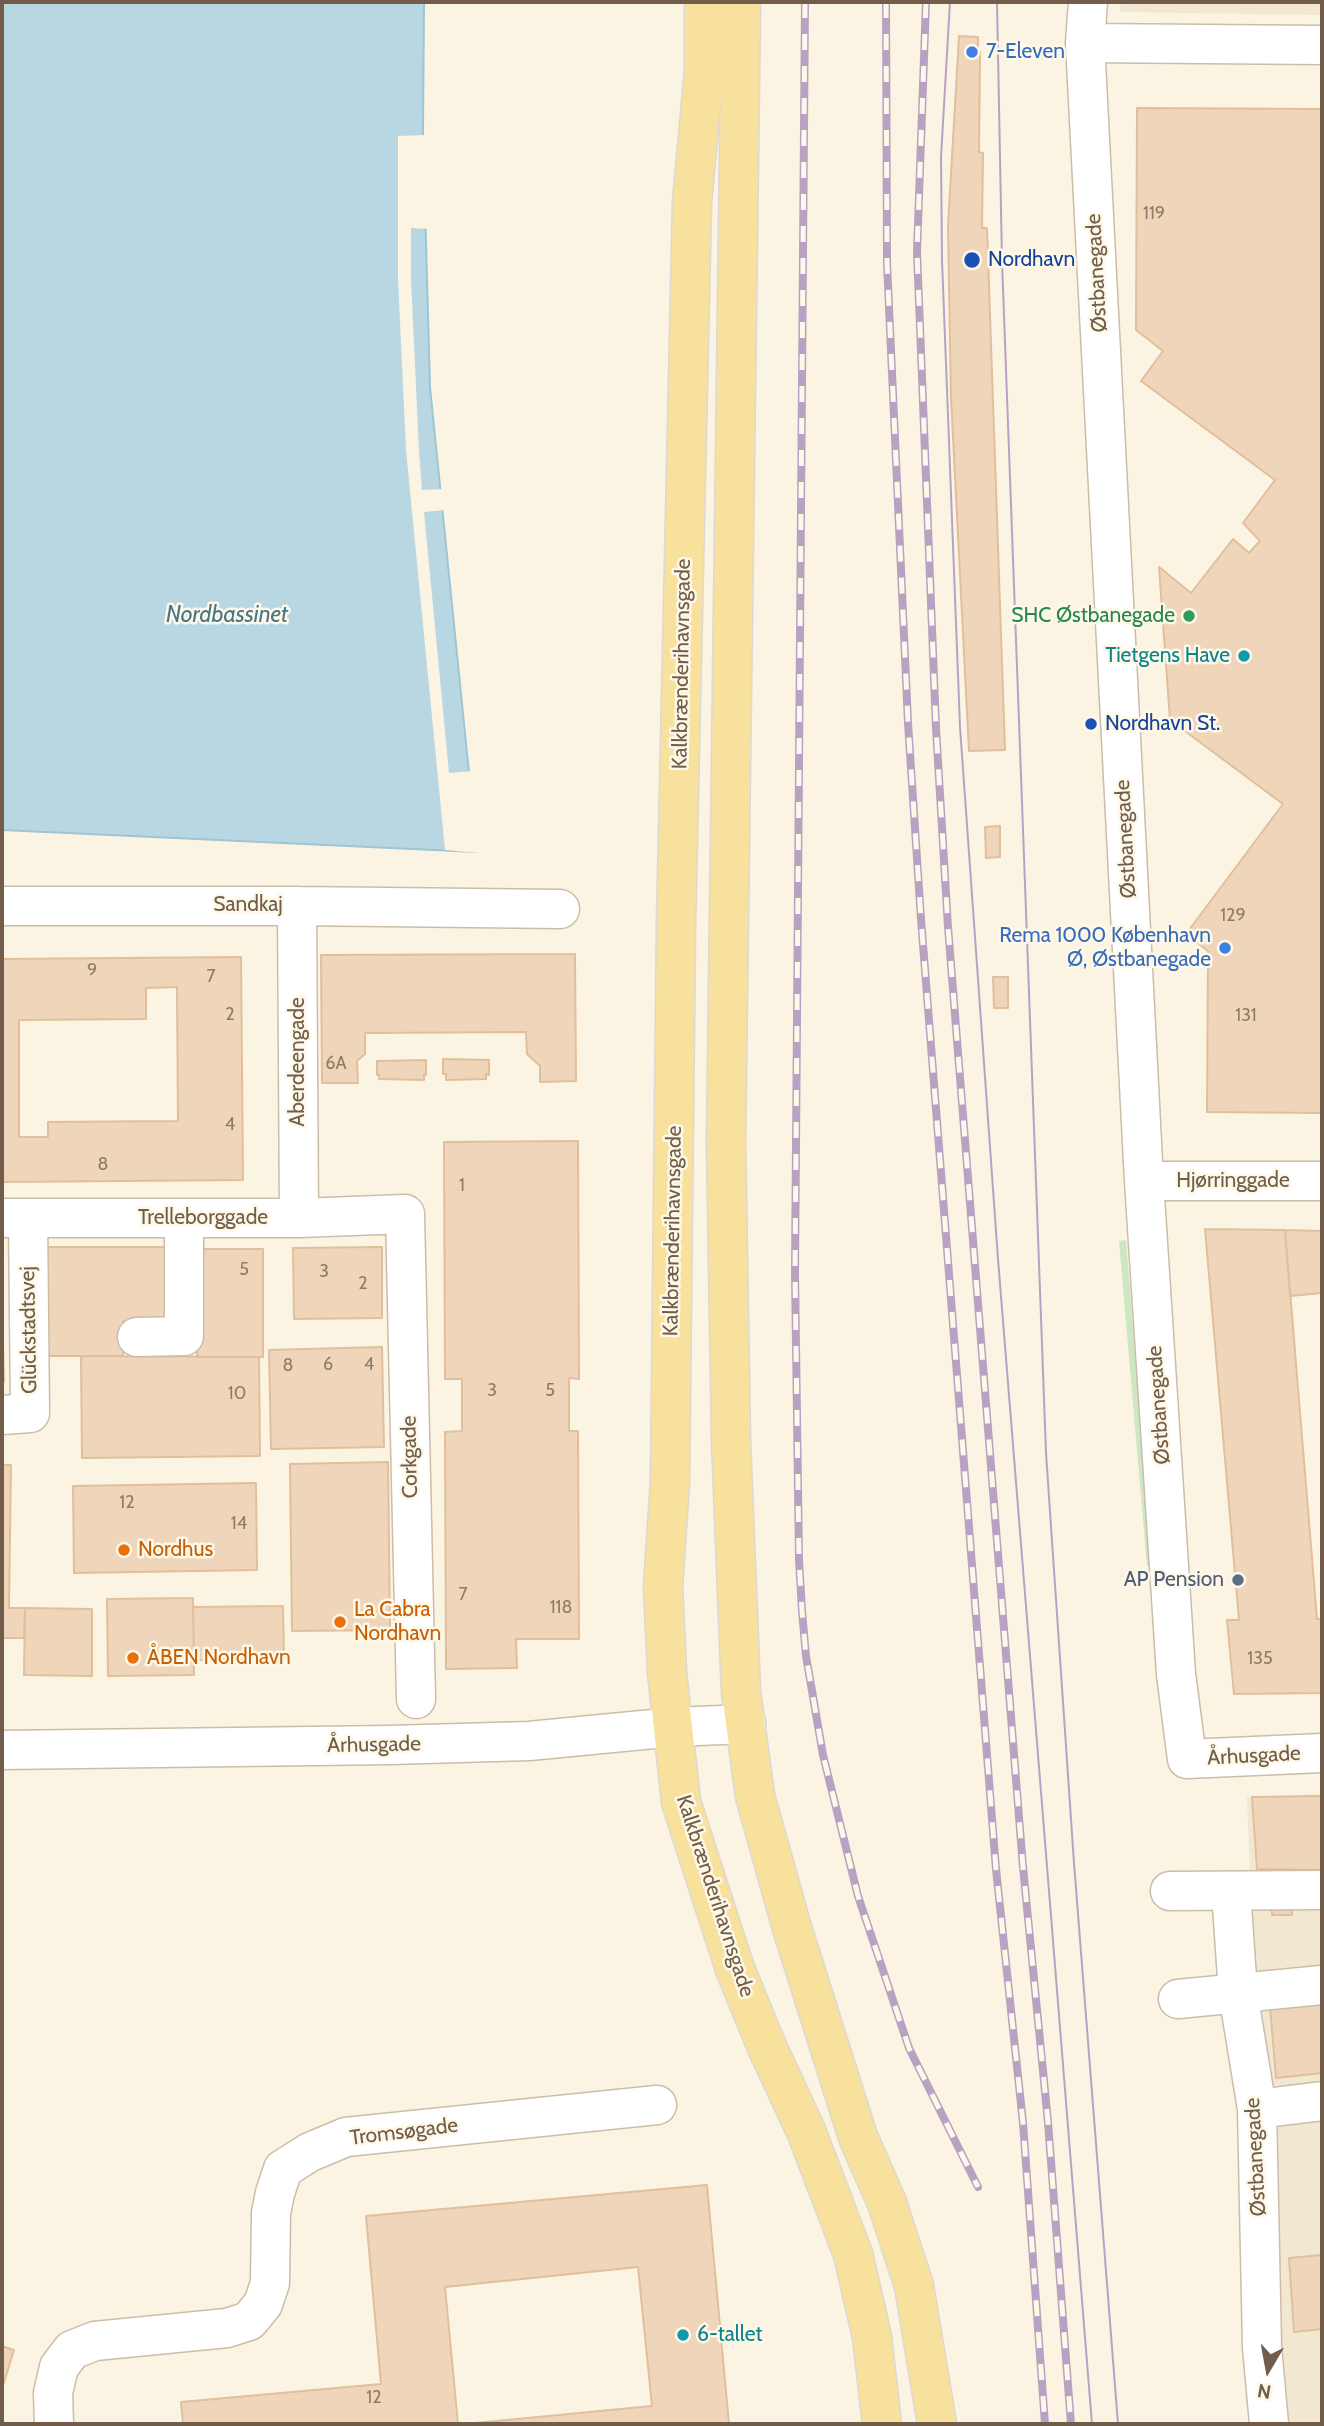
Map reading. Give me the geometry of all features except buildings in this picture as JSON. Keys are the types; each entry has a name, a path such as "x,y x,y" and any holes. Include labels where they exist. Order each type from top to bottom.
{"main road":[{"name":"Kalkbrænderihavnsgade","path":"704,2 704,71 692,202 676,924 670,1482 663,1586 667,1672 681,1802 735,1969 806,2131 853,2254 872,2337 882,2424"},
{"path":"741,2 726,1142 731,1440 741,1692 755,1796 792,1928 858,2137 887,2203 914,2286 937,2424"}],"street":[{"name":"Østbanegade","path":"1088,2 1085,43 1144,1181 1176,1674 1187,1759"},
{"path":"1085,43 1322,45"},
{"name":"Sandkaj","path":"2,906 560,909"},
{"name":"Aberdeengade","path":"297,906 299,1218"},
{"name":"Hjørringgade","path":"1144,1181 1322,1181"},
{"name":"Trelleborggade","path":"15,1217 299,1218 405,1214"},
{"name":"Corkgade","path":"405,1214 416,1699"},
{"name":"Glückstadtsvej","path":"2,1415 30,1413 15,1217"},
{"path":"137,1337 184,1336 184,1218"},
{"name":"Århusgade","path":"2,1750 529,1741 674,1727 746,1724"},
{"name":"Århusgade","path":"1187,1759 1322,1753"},
{"path":"1170,1891 1322,1890"},
{"name":"Østbanegade","path":"1231,1891 1238,1993 1257,2109 1262,2347 1269,2424"},
{"path":"1178,1999 1322,1985"},
{"path":"1257,2109 1322,2101"},
{"name":"Tromsøgade","path":"54,2424 53,2393 59,2367 72,2350 94,2341 227,2328 249,2320 263,2304 270,2283 271,2213 283,2169 310,2152 346,2137 657,2105"}],"shaded area":[{"path":"1121,2 1322,2 1322,15 1120,12"},
{"path":"1322,1794 1322,2424 1270,2424 1247,1797"}],"green space":[{"path":"1126,1240 1152,1565 1147,1566 1119,1241"}],"water":[{"name":"Nordbassinet","path":"2,2 424,3 423,133 430,387 477,852 2,830"}],"pier":[{"path":"427,135 429,229 411,228 419,451 422,490 444,489 446,510 424,512 449,773 473,771 479,853 445,850 406,450 398,279 398,136"}],"tram line":[{"path":"950,2 941,157 942,260 960,727 998,1259 1092,2424"},
{"path":"997,2 1002,261 1046,1453 1074,1863 1118,2424"}],"railway":[{"path":"805,2 795,1272 802,1611 806,1656 823,1755 858,1896 909,2048 978,2187"},
{"path":"886,2 887,263 908,723 996,1869 1023,2123 1045,2424"},
{"path":"926,2 917,252 936,728 948,927 1023,1867 1048,2122 1071,2424"}],"place":[{"name":"7-Eleven","path":"972,52"},
{"name":"Nordhavn","path":"972,260"},
{"name":"SHC Østbanegade","path":"1189,616"},
{"name":"Tietgens Have","path":"1244,656"},
{"name":"Nordhavn St.","path":"1091,724"},
{"name":"Rema 1000 København Ø, Østbanegade","path":"1225,948"},
{"name":"Nordhus","path":"124,1550"},
{"name":"AP Pension","path":"1238,1580"},
{"name":"La Cabra Nordhavn","path":"340,1622"},
{"name":"ÅBEN Nordhavn","path":"133,1658"},
{"name":"6-tallet","path":"683,2335"}]}
